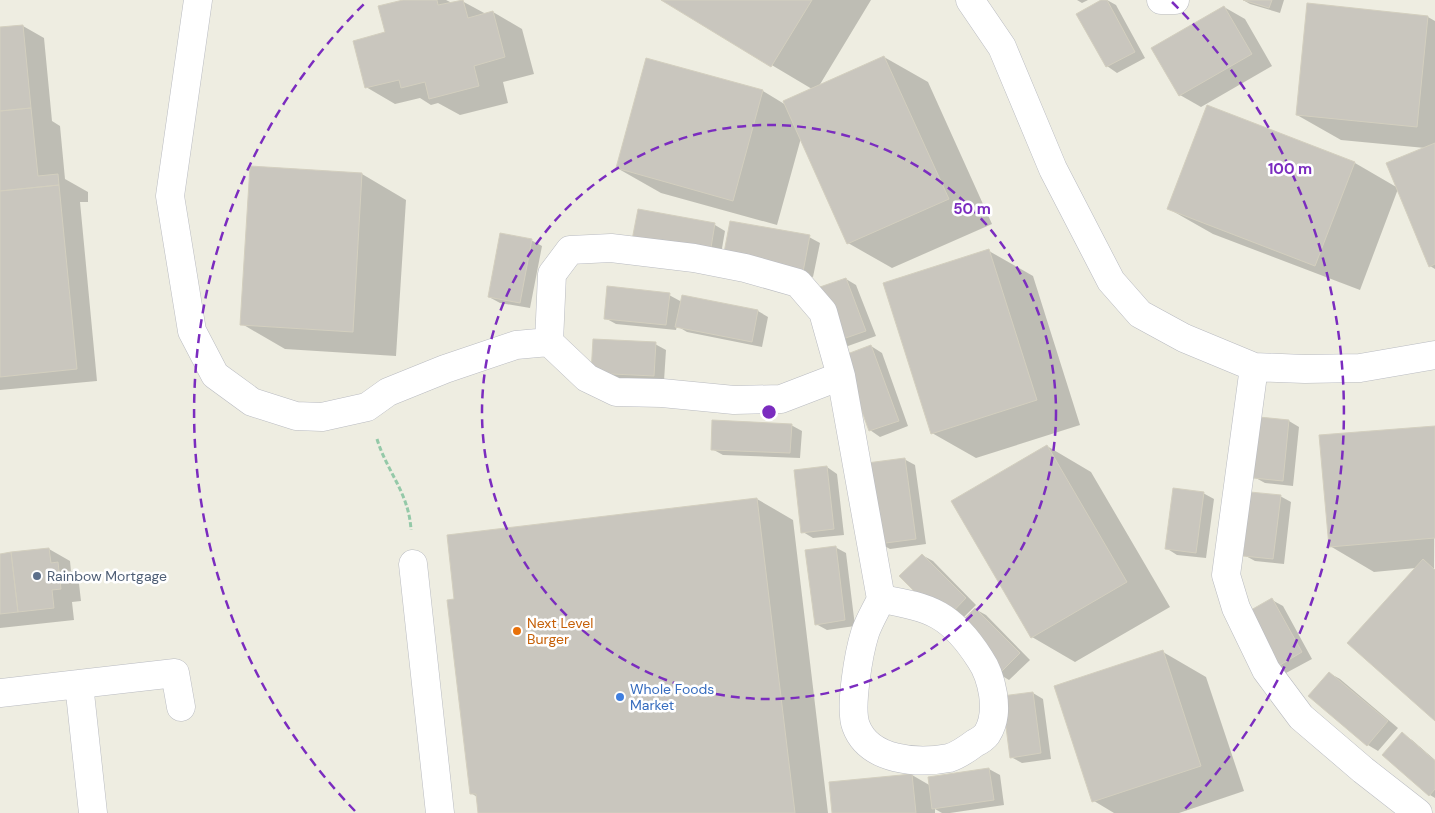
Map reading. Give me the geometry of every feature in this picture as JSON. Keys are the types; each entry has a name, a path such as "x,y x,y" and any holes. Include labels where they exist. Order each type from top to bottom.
{"lane":[{"path":"198,0 170,196 192,332 215,375 252,402 296,416 322,417 367,407 388,392 445,369 516,345 549,342 587,378 616,392 662,393 734,400 782,399 841,376"},
{"path":"970,0 1002,47 1053,169 1112,281 1140,314 1184,338 1254,367 1305,369 1360,368 1435,355"},
{"path":"1161,0 1175,0"},
{"path":"549,342 552,274 570,250 611,248 685,256 745,268 798,283 823,312 841,376 881,599 865,634 856,678 853,716 856,728 863,738 878,752 890,756 920,760 950,758 965,751 986,735 992,722 995,709 992,688 985,666 967,639 946,619 914,604 881,599"},
{"path":"1254,367 1226,575 1236,608 1266,670 1301,717 1363,770 1418,813"},
{"path":"413,564 440,813"},
{"path":"0,693 175,673 181,708"},
{"path":"79,684 93,813"}],"path":[{"path":"367,407 380,450 404,496 410,522 413,564"}],"building":[{"path":"403,0 437,0 438,5 463,0 468,18 493,11 505,57 474,66 479,86 429,99 425,82 401,88 399,80 365,88 353,41 385,32 378,6"},
{"path":"661,0 812,0 771,67"},
{"path":"1101,0 1107,0 1135,52 1106,67 1076,14"},
{"path":"1243,0 1272,0 1269,8"},
{"path":"1307,3 1428,16 1417,127 1296,115"},
{"path":"1224,6 1252,54 1179,96 1151,48"},
{"path":"23,25 31,108 0,111 0,27"},
{"path":"884,56 949,199 847,244 783,101"},
{"path":"646,58 763,90 733,201 616,168"},
{"path":"1207,105 1355,162 1315,266 1167,209"},
{"path":"31,108 38,176 58,174 59,185 0,191 0,111"},
{"path":"1435,143 1435,264 1429,267 1386,163"},
{"path":"250,166 362,173 353,332 240,325"},
{"path":"59,185 77,369 0,377 0,191"},
{"path":"638,209 715,223 710,254 632,240"},
{"path":"730,221 810,235 803,272 723,258"},
{"path":"500,233 532,239 520,303 488,297"},
{"path":"989,249 1037,400 931,434 883,283"},
{"path":"846,278 866,331 837,341 817,288"},
{"path":"607,286 670,293 666,325 604,319"},
{"path":"682,295 758,310 752,342 675,327"},
{"path":"593,339 656,342 654,376 591,373"},
{"path":"871,345 899,421 869,431 842,356"},
{"path":"1259,417 1289,420 1283,481 1253,478"},
{"path":"712,420 792,424 790,453 711,450"},
{"path":"1435,426 1435,538 1329,547 1319,435"},
{"path":"1047,445 1127,582 1031,638 951,501"},
{"path":"905,458 916,539 878,544 867,463"},
{"path":"827,466 834,529 801,533 794,470"},
{"path":"1173,488 1204,492 1196,553 1165,549"},
{"path":"1250,492 1281,495 1273,559 1243,556"},
{"name":"Whole Foods Market","path":"757,498 795,813 478,813 476,794 470,794 447,600 454,599 447,535"},
{"path":"836,546 845,620 815,625 805,550"},
{"name":"Rainbow Mortgage","path":"49,548 51,563 58,562 61,589 52,590 54,608 18,612 11,552"},
{"path":"11,552 18,612 0,614 0,554"},
{"path":"922,554 966,598 944,621 899,576"},
{"path":"1423,559 1435,570 1435,721 1347,643"},
{"path":"1272,598 1302,652 1275,668 1244,614"},
{"path":"975,608 1020,653 998,675 953,630"},
{"path":"1163,650 1201,766 1092,802 1054,686"},
{"path":"1329,672 1388,721 1367,746 1308,696"},
{"path":"1033,692 1041,753 1010,758 1002,696"},
{"path":"1402,732 1435,761 1435,789 1429,796 1382,755"},
{"path":"989,768 994,800 932,809 928,777"},
{"path":"912,774 916,813 832,813 829,782"}],"place":[{"name":"Rainbow Mortgage","path":"37,576"},
{"name":"Next Level Burger","path":"517,631"},
{"name":"Whole Foods Market","path":"620,697"}]}
